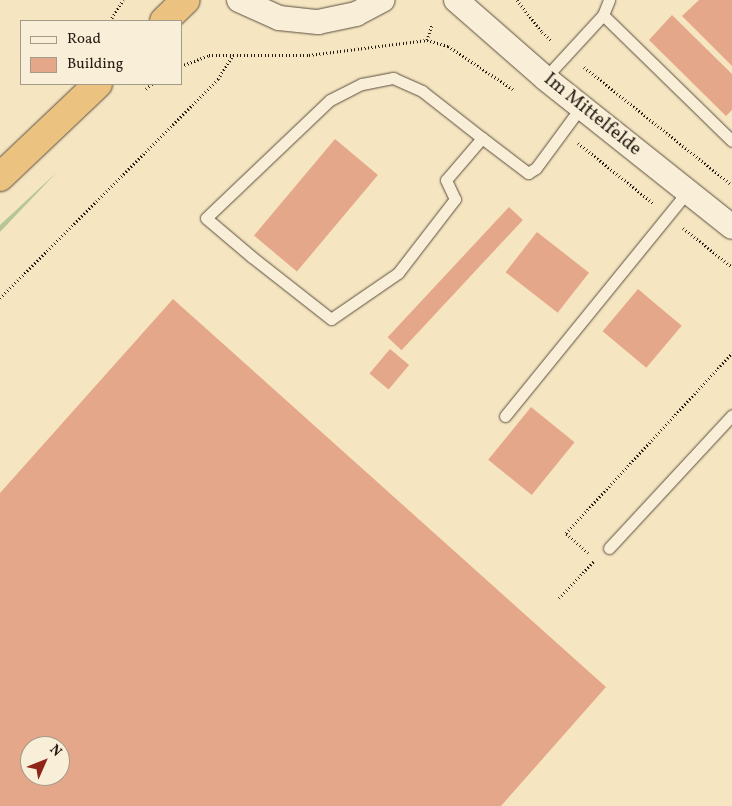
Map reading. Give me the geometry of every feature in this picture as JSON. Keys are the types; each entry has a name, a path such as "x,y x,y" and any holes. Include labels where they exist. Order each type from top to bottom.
{"highway":[{"path":"165,20 186,0"},
{"path":"0,177 97,85"}],"street":[{"path":"239,0 279,18 318,22 356,14 382,0"},
{"name":"Im Mittelfelde","path":"456,0 545,78 732,227"}],"lane":[{"path":"545,78 566,52 603,15 609,0"},
{"path":"603,15 732,141"},
{"path":"482,138 446,180 455,199 398,273 331,318 252,258 206,218 330,100 362,84 393,78 422,91 528,173 536,168 581,106"},
{"path":"505,416 687,192"},
{"path":"609,548 732,415"}],"path":[{"path":"111,20 123,0"},
{"path":"517,0 542,32 732,185"},
{"path":"427,40 432,25"},
{"path":"182,66 209,55 309,55 427,40 448,46 516,91"},
{"path":"0,298 218,79 233,54"},
{"path":"146,89 151,85"},
{"path":"564,131 732,267"},
{"path":"559,598 595,559 566,533 732,353"}],"green space":[{"path":"57,172 0,232 0,225"}],"building":[{"path":"699,0 732,0 732,66 682,16"},
{"path":"672,15 732,74 732,110 726,116 649,40"},
{"path":"335,139 378,175 297,272 254,236"},
{"path":"509,207 523,220 402,350 388,337"},
{"path":"537,232 589,273 558,313 506,272"},
{"path":"638,289 682,326 646,368 603,331"},
{"path":"173,299 606,687 501,806 0,806 0,493"},
{"path":"390,349 409,365 389,390 369,374"},
{"path":"531,407 575,442 532,495 488,460"}]}
